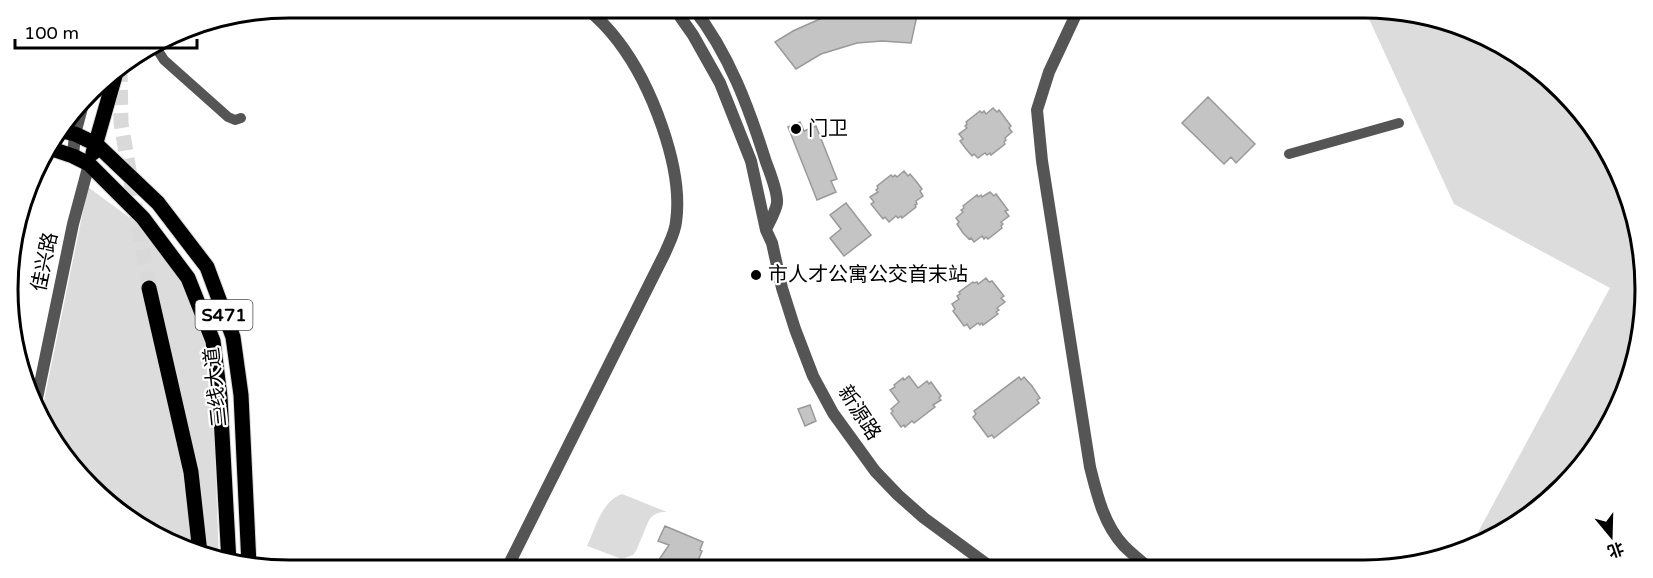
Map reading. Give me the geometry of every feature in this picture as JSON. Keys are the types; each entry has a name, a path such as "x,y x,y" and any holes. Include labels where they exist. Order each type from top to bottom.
{"main road":[{"path":"89,164 113,83"},
{"name":"三线大道","path":"69,132 96,144 158,203 207,267 233,337 241,395 249,557"},
{"name":"三线大道","path":"56,150 89,164 143,218 188,278 213,341 220,397 228,553"},
{"path":"149,288 191,472 199,545"}],"street":[{"path":"511,560 665,253 676,225 678,198 674,168 657,114 641,76 617,40 596,18"},
{"name":"新源路","path":"681,18 720,83 751,161 766,230 772,243 782,288 795,329 813,376 833,413 875,471 898,495 924,518 981,560"},
{"path":"701,18 729,63 751,116 773,183 777,202 766,230"},
{"path":"1074,18 1049,72 1036,110 1042,161 1095,489 1098,501 1113,531 1140,560"},
{"path":"158,51 164,60 228,117 235,120 241,118"},
{"path":"1289,154 1399,123"},
{"path":"69,132 73,156"},
{"name":"佳兴路","path":"38,391 73,224 89,164"}],"shaded area":[{"path":"1369,18 1417,23 1451,32 1500,54 1543,85 1568,110 1599,154 1621,202 1630,236 1635,289 1633,324 1621,376 1607,409 1589,440 1556,481 1515,514 1476,535 1610,288 1454,204"},
{"path":"88,187 138,224 182,281 205,344 213,398 219,551 153,524 110,493 74,454 43,403"},
{"path":"622,494 667,512 657,513 649,520 636,551 633,555 622,559 587,546 604,509"}],"building":[{"path":"822,18 916,18 911,43 882,41 857,43 821,54 796,69 775,42"},
{"path":"1208,97 1255,144 1236,163 1231,157 1224,164 1182,123"},
{"path":"993,108 997,112 999,110 1011,126 1009,128 1012,132 1005,138 1005,144 991,155 985,153 978,158 974,154 972,156 960,141 963,139 959,134 967,128 966,122 980,111 986,114"},
{"path":"800,122 804,131 816,126 837,179 831,181 836,192 817,200 788,127"},
{"path":"904,171 916,181 922,189 920,191 923,196 916,201 916,207 902,218 896,216 889,222 885,217 883,219 871,204 874,202 870,197 878,192 877,186 891,175 897,177"},
{"path":"990,192 994,196 996,194 1008,210 1005,211 1009,216 1001,222 1002,228 988,239 982,236 974,242 963,233 956,218 963,212 961,210 963,206 973,198 977,195 982,197"},
{"path":"846,203 871,235 844,256 830,238 841,229 830,215"},
{"path":"986,278 989,282 992,281 1004,296 1001,298 1005,302 997,308 998,314 983,325 978,323 970,329 967,324 964,326 953,311 955,309 952,304 959,299 957,296 959,292 973,282 978,284"},
{"path":"909,376 918,388 927,381 929,384 931,382 941,396 939,398 941,400 914,423 912,421 905,427 904,425 901,427 891,413 893,411 891,409 899,402 890,390 903,378 904,380"},
{"path":"1019,377 1021,380 1024,377 1032,386 1040,398 1037,400 1039,403 994,438 992,435 988,437 973,417 976,414 974,411"},
{"path":"810,405 816,421 805,426 798,409"},
{"path":"665,526 703,542 700,550 702,551 698,560 659,560 669,545 658,541"}],"tunnel":[{"path":"120,77 121,123 149,288"}],"place":[{"name":"门卫","path":"796,129"},
{"name":"市人才公寓公交首末站","path":"756,275"}]}
